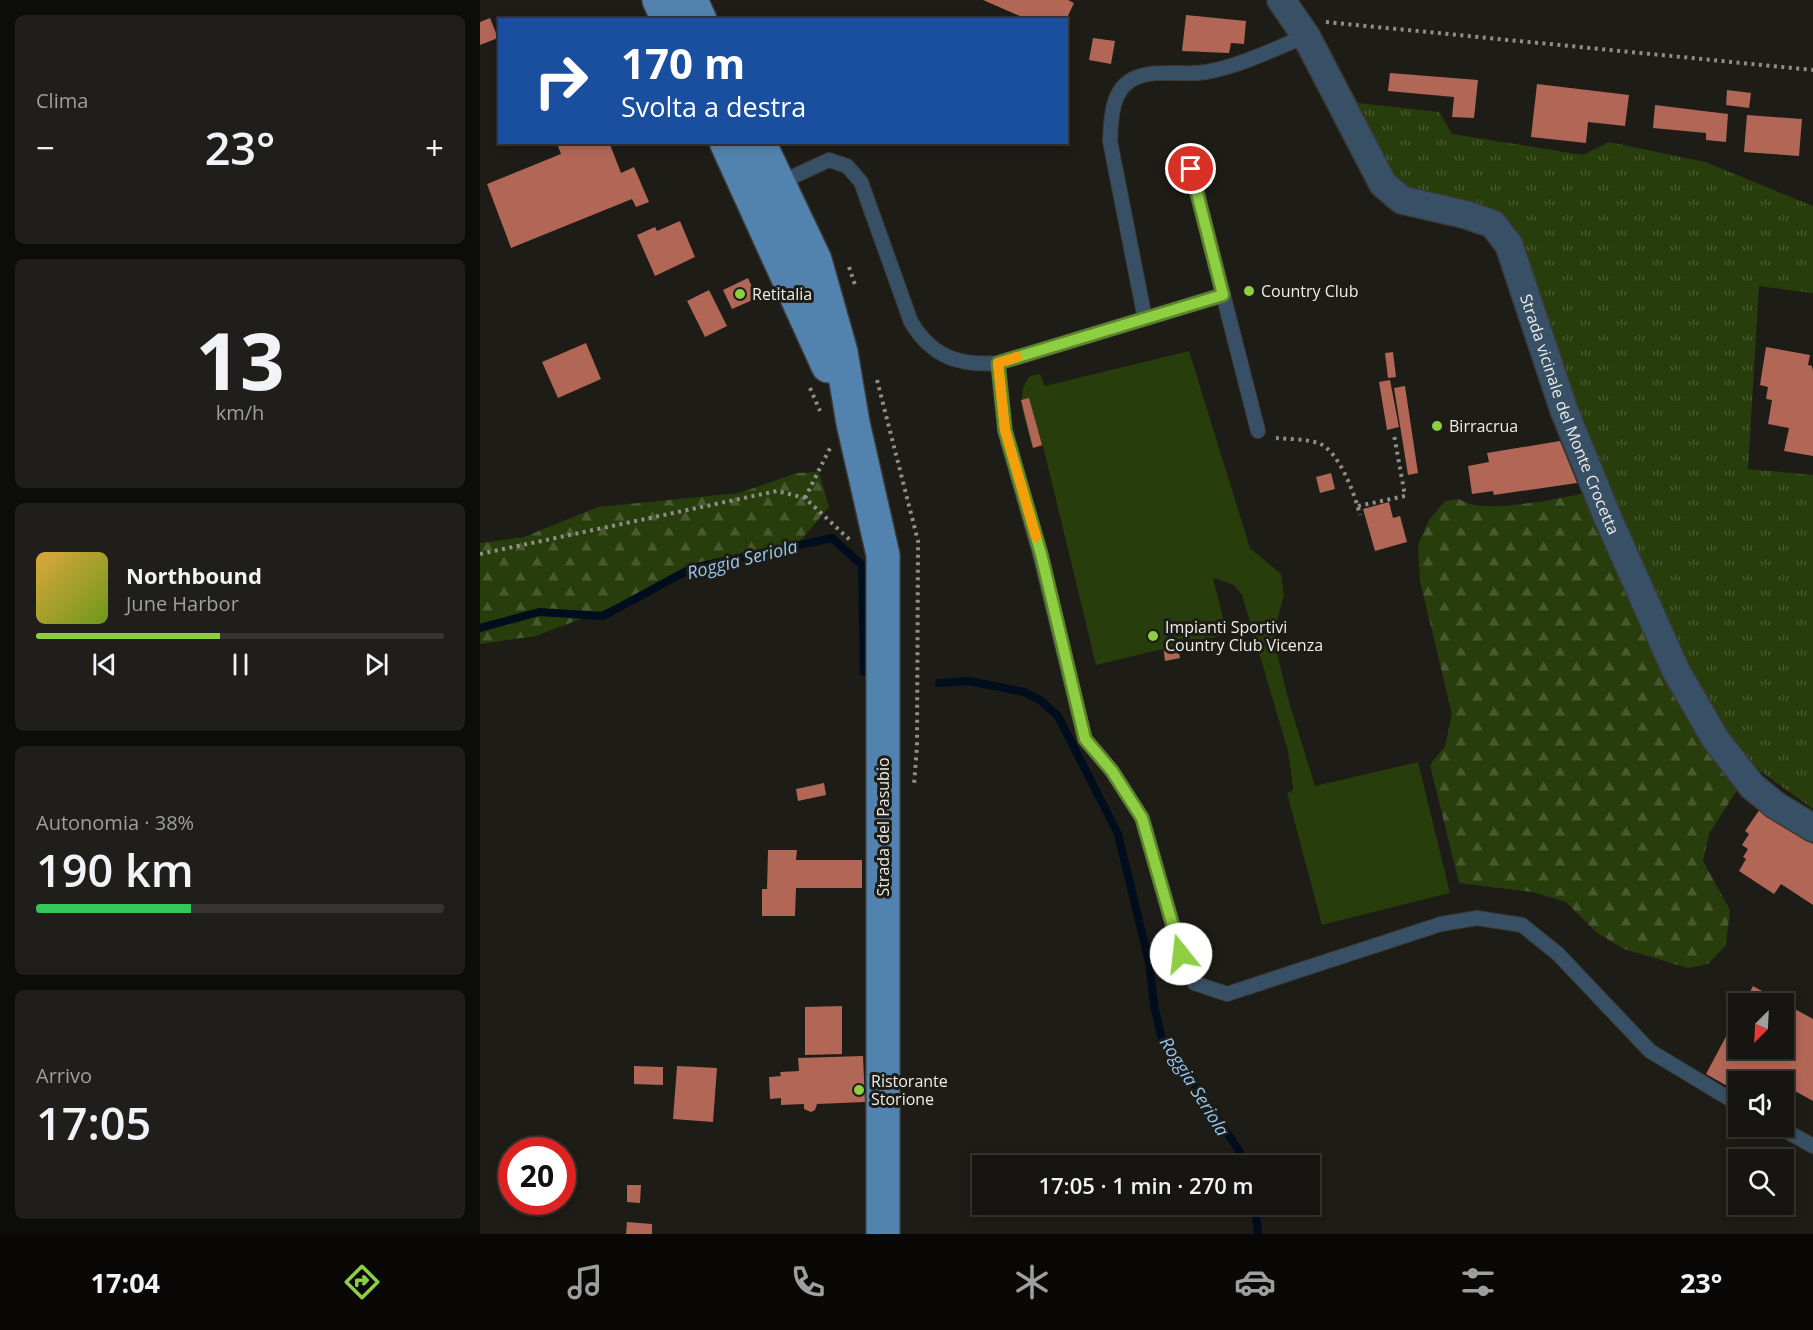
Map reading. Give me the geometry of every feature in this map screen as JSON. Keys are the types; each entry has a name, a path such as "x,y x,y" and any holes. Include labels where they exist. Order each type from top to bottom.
{"main road":[{"path":"659,0 667,18"},
{"path":"691,0 699,18"},
{"name":"Strada del Pasubio","path":"727,144 883,555 883,1234"},
{"name":"Strada del Pasubio","path":"760,144 815,260 841,352 836,428"}],"street":[{"name":"Strada vicinale del Monte Crocetta","path":"1281,0 1306,36 1383,184 1402,200 1467,215 1493,224 1509,245 1564,410 1607,516 1676,671 1716,740 1752,786 1776,806 1813,828"}],"lane":[{"path":"1145,319 1110,141 1111,113 1118,94 1132,79 1150,74 1205,72 1231,65 1306,36"},
{"path":"779,183 829,160 847,166 861,182 911,322 923,341 944,355 972,365 998,363 1223,295"},
{"path":"1191,169 1258,431"},
{"path":"998,363 1005,430 1041,554 1085,739 1112,771 1142,818 1181,954 1194,983 1227,994 1441,924 1477,918 1522,925 1558,954 1650,1051 1728,1098"},
{"path":"1794,1135 1813,1146"}],"path":[{"path":"1306,36 1329,20 1813,70"},
{"path":"805,498 836,428 809,387"},
{"path":"1258,431 1275,438 1320,443 1337,460 1354,494 1360,515"},
{"path":"1358,506 1405,496 1394,435"},
{"path":"480,554 777,491 805,498 857,548"}],"green space":[{"path":"1350,102 1439,112 1452,134 1583,155 1609,142 1705,162 1813,206 1813,293 1759,286 1748,469 1813,475 1813,809 1759,770 1719,734 1619,523 1519,250 1406,192 1386,171"},
{"name":"Impianti Sportivi Country Club Vicenza","path":"1189,351 1250,548 1281,574 1284,595 1276,625 1275,645 1289,702 1315,786 1418,762 1450,893 1322,925 1287,793 1293,790 1288,751 1242,595 1234,585 1213,578 1227,634 1177,646 1180,658 1165,661 1163,649 1096,665 1043,446 1033,448 1023,410 1022,392 1030,376 1040,374 1045,386"},
{"path":"819,472 829,507 795,547 699,567 638,597 536,636 480,644 480,543 524,537 598,507 739,493 797,473"},
{"path":"1587,493 1739,787 1709,834 1703,861 1730,910 1726,945 1708,964 1688,968 1624,949 1596,932 1566,902 1532,892 1459,883 1430,765 1445,746 1452,714 1420,581 1418,545 1429,520 1445,501 1459,499 1470,504 1502,506"}],"building":[{"path":"983,0 1068,0 1074,3 1067,18 1024,18"},
{"path":"1186,15 1246,21 1244,44 1231,43 1229,53 1182,51"},
{"path":"490,18 498,38 480,45 480,22"},
{"path":"1093,38 1115,41 1111,64 1089,60"},
{"path":"1390,73 1478,80 1474,118 1452,117 1454,97 1388,91"},
{"path":"1537,84 1629,95 1625,126 1588,122 1586,143 1531,137"},
{"path":"1727,90 1751,93 1749,108 1726,105"},
{"path":"1655,105 1728,114 1726,142 1706,140 1706,133 1653,128"},
{"path":"1747,115 1802,119 1799,156 1744,152"},
{"path":"562,144 610,144 621,173 634,167 649,202 636,207 632,199 511,248 487,184 561,154 558,146"},
{"path":"680,221 695,257 655,276 637,235 655,227 657,231"},
{"name":"Retitalia","path":"748,278 757,298 732,309 723,290"},
{"path":"709,290 727,326 705,337 687,301"},
{"path":"586,343 601,379 558,398 542,362"},
{"path":"1766,347 1810,355 1808,365 1812,366 1813,371 1813,456 1784,451 1789,428 1768,424 1772,400 1766,399 1768,387 1760,385"},
{"path":"1393,352 1396,377 1388,378 1385,353"},
{"path":"1390,380 1399,427 1387,430 1379,382"},
{"path":"1405,386 1418,473 1408,475 1394,388"},
{"path":"1029,398 1042,445 1033,448 1021,400"},
{"path":"1560,441 1577,483 1494,495 1493,491 1472,494 1468,466 1489,462 1487,453"},
{"path":"1331,473 1335,489 1320,493 1316,477"},
{"path":"1389,502 1393,518 1400,516 1407,542 1375,551 1363,509"},
{"path":"1178,648 1180,658 1165,661 1164,651"},
{"path":"824,783 826,795 798,801 796,789"},
{"path":"1760,809 1813,844 1813,905 1781,884 1774,894 1739,871 1746,859 1743,857 1748,849 1742,845 1749,834 1745,831"},
{"path":"768,850 797,850 796,860 862,860 862,888 796,888 795,916 762,916 762,889 767,889"},
{"path":"1753,986 1766,993 1750,993"},
{"path":"842,1006 842,1054 805,1055 805,1007"},
{"path":"1794,1009 1813,1019 1813,1101 1794,1091 1794,1071 1728,1071 1728,1086 1706,1074 1728,1033 1728,1059 1794,1059"},
{"path":"863,1056 865,1102 817,1104 815,1110 811,1112 804,1109 804,1104 781,1105 781,1098 770,1099 769,1077 781,1076 780,1072 799,1071 798,1058"},
{"path":"634,1066 663,1067 663,1085 634,1084"},
{"path":"677,1066 717,1068 713,1122 673,1119"},
{"path":"627,1185 641,1185 640,1203 627,1202"},
{"path":"627,1222 652,1224 652,1234 626,1234"}],"waterway":[{"name":"Roggia Seriola","path":"480,628 539,612 603,616 692,568 832,538 862,565 864,672"},
{"name":"Roggia Seriola","path":"939,683 969,681 1024,692 1040,700 1058,716 1118,834 1149,962 1154,1005 1161,1036 1241,1155"},
{"name":"Roggia Seriola","path":"1256,1215 1258,1234"}],"slow traffic":[{"path":"1017,357 998,363 1005,430 1036,537"}],"place":[{"name":"Country Club","path":"1249,291"},
{"name":"Retitalia","path":"740,294"},
{"name":"Birracrua","path":"1437,426"},
{"name":"Impianti Sportivi Country Club Vicenza","path":"1153,636"},
{"name":"Ristorante Storione","path":"859,1090"}],"route":[{"path":"1181,954 1142,818 1112,771 1085,739 1041,554 1005,430 998,363 1223,295 1191,169"}]}
